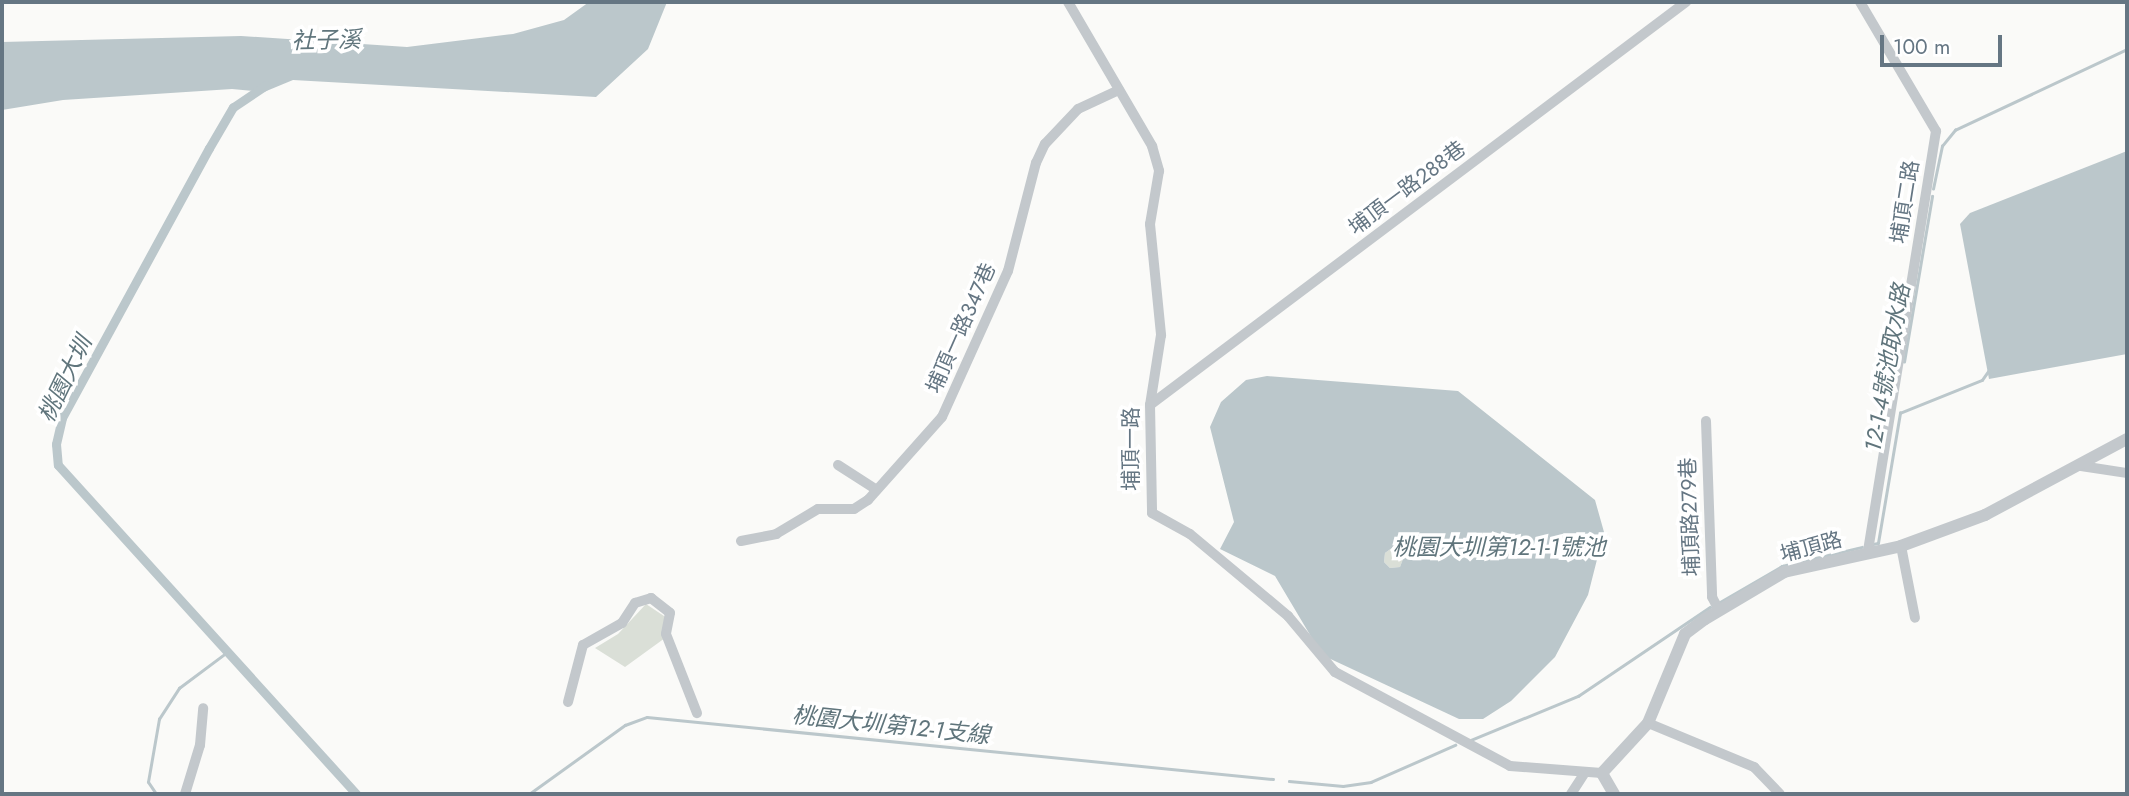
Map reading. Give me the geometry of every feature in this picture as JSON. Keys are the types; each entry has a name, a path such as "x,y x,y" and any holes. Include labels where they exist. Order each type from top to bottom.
{"street":[{"name":"埔頂一路","path":"1068,2 1152,146 1159,171 1150,224 1161,335 1150,405 1152,513 1190,534 1288,616 1335,673 1510,766 1584,774 1602,773"},
{"name":"埔頂一路288巷","path":"1150,405 1686,2"},
{"name":"埔頂二路","path":"1860,2 1936,131 1868,552"},
{"name":"埔頂一路347巷","path":"741,541 776,534 818,509 854,509 877,490 942,417 962,379 1008,271 1036,163 1045,144 1078,109 1119,90"},
{"name":"埔頂路279巷","path":"1706,421 1712,597 1719,610"},
{"name":"埔頂路","path":"1602,773 1648,723 1685,634 1719,610 1784,572 1901,546 1985,514 2081,466 2127,439"},
{"path":"838,465 877,490"},
{"path":"2081,466 2127,474"},
{"path":"1901,546 1916,618"},
{"path":"568,702 583,645 622,623 635,603 650,598 670,613 666,634 697,713"},
{"path":"185,794 200,745 203,708"},
{"path":"1648,723 1754,767 1780,794"},
{"path":"1602,773 1614,794"},
{"path":"1571,794 1584,774"}],"shaded area":[{"path":"1396,545 1403,559 1400,567 1390,568 1384,562 1385,553"},
{"path":"646,604 667,618 665,638 625,667 595,648 618,634"}],"water":[{"path":"589,2 667,2 648,49 596,97 293,80 264,92 232,89 63,100 2,110 2,42 241,36 407,47 513,34 564,20"},
{"path":"2127,151 2127,354 1989,379 1960,224 1970,213"},
{"name":"桃園大圳第12-1-1號池","path":"1267,376 1458,391 1595,500 1604,532 1588,595 1555,657 1511,701 1483,719 1459,719 1322,655 1275,576 1220,549 1234,522 1210,427 1221,402 1246,380","holes":["1396,545 1403,559 1400,567 1390,568 1384,562 1385,553"]}],"waterway":[{"name":"12-1-4號池取水路","path":"1933,189 1942,146 1955,130 2127,49"},
{"name":"桃園大圳","path":"266,85 233,107 209,148 62,418 56,444 58,465 356,794"},
{"name":"12-1-4號池取水路","path":"1904,362 1932,196"},
{"path":"1873,544 1878,543 1900,413 1982,380 1989,370"},
{"name":"桃園大圳第12-1支線","path":"1720,602 1782,566 1862,547"},
{"name":"桃園大圳第12-1支線","path":"1471,740 1578,696 1710,607"},
{"path":"156,794 148,782 159,719 179,688 226,653"},
{"name":"桃園大圳第12-1支線","path":"529,794 625,725 647,717 1273,779"},
{"name":"桃園大圳第12-1支線","path":"1289,781 1343,786 1371,782 1455,745"}],"water label":[{"name":"社子溪","path":"326,40"}]}
